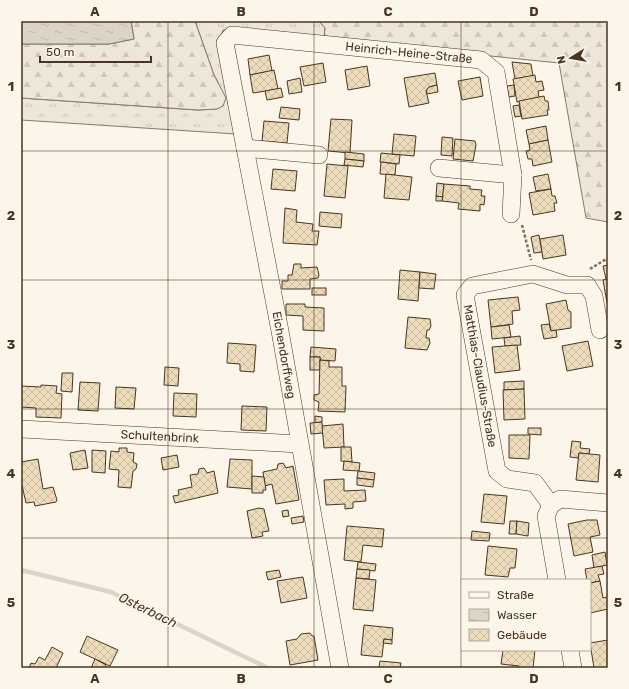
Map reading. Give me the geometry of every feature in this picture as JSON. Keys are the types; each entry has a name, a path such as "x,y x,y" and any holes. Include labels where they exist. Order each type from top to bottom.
{"street":[{"name":"Heinrich-Heine-Straße","path":"226,43 232,35 481,60 496,72 513,175 512,214"},
{"name":"Eichendorffweg","path":"226,43 340,668"},
{"path":"245,148 319,155"},
{"path":"439,168 513,175"},
{"name":"Matthias-Claudius-Straße","path":"551,505 535,483 507,478 497,471 465,295 472,286 533,274 567,285 587,285 594,296 600,330"},
{"name":"Schultenbrink","path":"21,429 299,444"},
{"path":"558,579 546,516 551,505 560,499 608,503"},
{"path":"570,651 573,668"}],"path":[{"path":"512,214 524,226 533,274"}],"green space":[{"path":"131,21 195,21 214,75 226,98 223,106 217,109 198,110 21,98 21,44 109,44 134,39"},
{"path":"195,21 319,21 325,28 324,39 231,29 223,30 221,38 236,134 21,120 21,98 198,110 217,109 218,82 214,75"},
{"path":"319,21 608,21 608,222 586,218 559,63 324,39 325,28"}],"water":[{"path":"21,21 131,21 134,39 109,44 21,44"}],"building":[{"path":"269,55 272,71 250,75 248,59"},
{"path":"512,62 531,64 533,76 515,79"},
{"path":"323,63 326,82 304,86 300,67"},
{"path":"367,66 370,86 348,90 345,70"},
{"path":"274,70 278,89 253,93 250,75"},
{"path":"435,73 437,85 429,87 426,91 429,103 409,107 404,78"},
{"path":"535,75 536,82 542,81 544,90 538,91 539,98 517,102 513,79"},
{"path":"480,77 483,96 462,100 458,81"},
{"path":"300,78 302,92 289,94 287,81"},
{"path":"437,85 438,92 427,94 426,91 429,87"},
{"path":"514,85 515,96 509,97 507,86"},
{"path":"281,88 283,97 267,100 265,91"},
{"path":"544,96 545,101 548,101 548,115 522,119 519,101"},
{"path":"519,105 521,116 515,117 513,106"},
{"path":"281,107 300,109 299,120 279,118"},
{"path":"331,119 352,120 350,153 328,151"},
{"path":"264,121 289,123 287,143 262,141"},
{"path":"546,126 548,140 529,144 526,130"},
{"path":"394,134 416,136 414,156 392,154"},
{"path":"442,137 453,138 452,156 441,155"},
{"path":"455,139 475,141 476,145 473,161 453,159"},
{"path":"548,140 552,162 533,166 532,159 528,159 526,151 530,150 529,144"},
{"path":"345,152 364,154 364,161 345,159"},
{"path":"381,153 400,155 399,164 380,162"},
{"path":"345,159 364,161 363,167 344,165"},
{"path":"381,162 396,164 395,175 380,174"},
{"path":"327,164 348,166 345,198 324,196"},
{"path":"273,169 297,171 295,191 271,189"},
{"path":"386,174 412,177 409,200 384,198"},
{"path":"548,174 551,189 536,191 533,177"},
{"path":"437,183 444,184 443,197 436,196"},
{"path":"444,184 470,186 470,189 482,190 481,196 485,196 484,205 480,204 480,211 458,209 459,203 442,201"},
{"path":"551,189 552,196 555,196 557,203 554,203 555,211 533,215 529,193"},
{"path":"436,196 443,197 442,201 436,201"},
{"path":"285,208 297,210 296,222 313,224 312,231 319,231 317,245 283,243"},
{"path":"320,212 342,214 341,228 319,226"},
{"path":"539,235 542,252 534,253 531,237"},
{"path":"563,235 566,255 543,259 540,239"},
{"path":"294,264 301,264 301,268 317,267 319,275 318,278 310,279 310,289 282,289 282,281 288,281 288,275 292,275"},
{"path":"608,265 608,279 606,279 603,266"},
{"path":"400,270 420,272 418,301 398,299"},
{"path":"420,272 436,274 434,289 419,288"},
{"path":"608,279 607,303 603,280"},
{"path":"312,288 326,288 326,295 312,295"},
{"path":"518,297 520,310 512,311 513,324 491,327 488,300"},
{"path":"566,300 568,310 571,312 571,328 551,331 546,304"},
{"path":"286,304 305,304 305,307 324,308 324,331 303,330 303,316 286,315"},
{"path":"408,317 430,319 431,326 429,330 427,330 426,338 429,338 430,343 427,350 405,348"},
{"path":"549,324 551,331 556,330 557,337 544,339 541,325"},
{"path":"509,325 511,337 492,339 491,327"},
{"path":"520,336 521,345 505,346 504,338"},
{"path":"588,341 593,366 567,371 562,346"},
{"path":"228,343 256,345 254,372 240,371 240,364 227,363"},
{"path":"517,345 520,370 495,373 492,347"},
{"path":"311,347 336,349 335,361 320,360 320,357 310,357"},
{"path":"310,357 320,357 320,370 310,370"},
{"path":"320,360 329,361 329,367 342,367 342,386 346,386 345,412 318,411 319,402 314,400 314,395 319,394"},
{"path":"165,367 179,368 178,386 164,385"},
{"path":"62,373 73,373 72,392 61,391"},
{"path":"524,381 524,389 504,390 504,382"},
{"path":"80,382 100,383 98,411 78,410"},
{"path":"41,385 57,386 56,393 62,394 61,418 36,417 36,408 21,407 21,386 41,387"},
{"path":"116,387 136,388 134,409 115,408"},
{"path":"524,389 525,419 504,420 503,390"},
{"path":"174,393 197,394 196,417 173,416"},
{"path":"242,406 267,407 266,431 241,430"},
{"path":"315,416 322,417 322,422 315,423"},
{"path":"322,422 323,433 311,434 310,423"},
{"path":"343,424 344,447 324,448 322,426"},
{"path":"528,428 541,428 541,435 528,434"},
{"path":"509,435 530,435 529,459 509,458"},
{"path":"572,441 581,442 580,448 590,449 589,454 579,453 578,458 570,457"},
{"path":"341,447 351,447 352,462 341,461"},
{"path":"119,448 127,448 127,452 134,453 133,462 137,464 136,469 133,471 131,488 118,487 119,470 109,469 111,451 119,452"},
{"path":"85,450 88,468 73,470 70,453"},
{"path":"92,450 106,451 105,473 92,472"},
{"path":"579,453 600,455 598,482 576,480"},
{"path":"177,455 179,467 163,470 161,458"},
{"path":"38,459 43,489 53,487 57,500 56,502 35,506 34,502 26,503 21,481 21,462"},
{"path":"230,459 252,460 252,489 227,487"},
{"path":"344,461 360,463 359,471 343,470"},
{"path":"283,463 286,468 293,466 299,500 276,504 272,484 265,486 263,472 277,469 278,464"},
{"path":"204,468 207,473 214,471 218,493 175,503 173,496 179,495 178,490 192,487 190,475 198,474 199,469"},
{"path":"358,471 375,473 374,480 357,478"},
{"path":"252,476 264,477 266,490 263,490 263,493 252,493"},
{"path":"357,478 374,480 373,487 357,485"},
{"path":"344,479 344,491 365,490 366,501 353,502 353,508 345,509 345,504 326,505 324,480"},
{"path":"484,494 507,496 504,524 481,522"},
{"path":"259,508 264,509 269,531 262,532 263,536 252,538 247,511"},
{"path":"288,510 289,516 283,517 282,511"},
{"path":"303,516 304,522 292,524 291,518"},
{"path":"587,520 597,520 600,535 590,537 593,552 574,556 568,524"},
{"path":"510,521 517,521 516,534 509,534"},
{"path":"517,521 529,523 528,536 516,534"},
{"path":"347,526 384,529 382,547 363,545 361,562 344,560"},
{"path":"472,531 490,533 489,541 471,540"},
{"path":"488,546 517,549 515,568 510,568 508,577 485,575"},
{"path":"605,552 607,565 594,568 592,555"},
{"path":"358,562 376,564 375,571 357,569"},
{"path":"602,566 604,574 598,575 600,581 591,583 591,579 587,579 585,569"},
{"path":"357,569 370,570 369,579 356,578"},
{"path":"279,570 281,577 268,580 266,572"},
{"path":"303,577 307,598 281,603 277,581"},
{"path":"356,578 376,580 373,611 353,609"},
{"path":"600,581 603,598 608,597 608,609 591,613 591,583"},
{"path":"364,625 393,628 392,640 384,639 382,657 361,655"},
{"path":"310,633 314,636 318,660 290,665 286,641 297,639 301,634"},
{"path":"87,636 118,650 110,666 80,652"},
{"path":"384,639 392,640 392,644 383,643"},
{"path":"608,640 608,668 594,668 591,643"},
{"path":"52,647 63,653 56,668 29,668 31,663 35,664 39,657 45,660"},
{"path":"503,651 535,651 533,668 519,668 519,666 501,664"},
{"path":"95,659 106,665 105,668 91,668"},
{"path":"380,661 401,663 400,668 379,668"}],"waterway":[{"name":"Osterbach","path":"21,570 111,592 268,668"}]}
